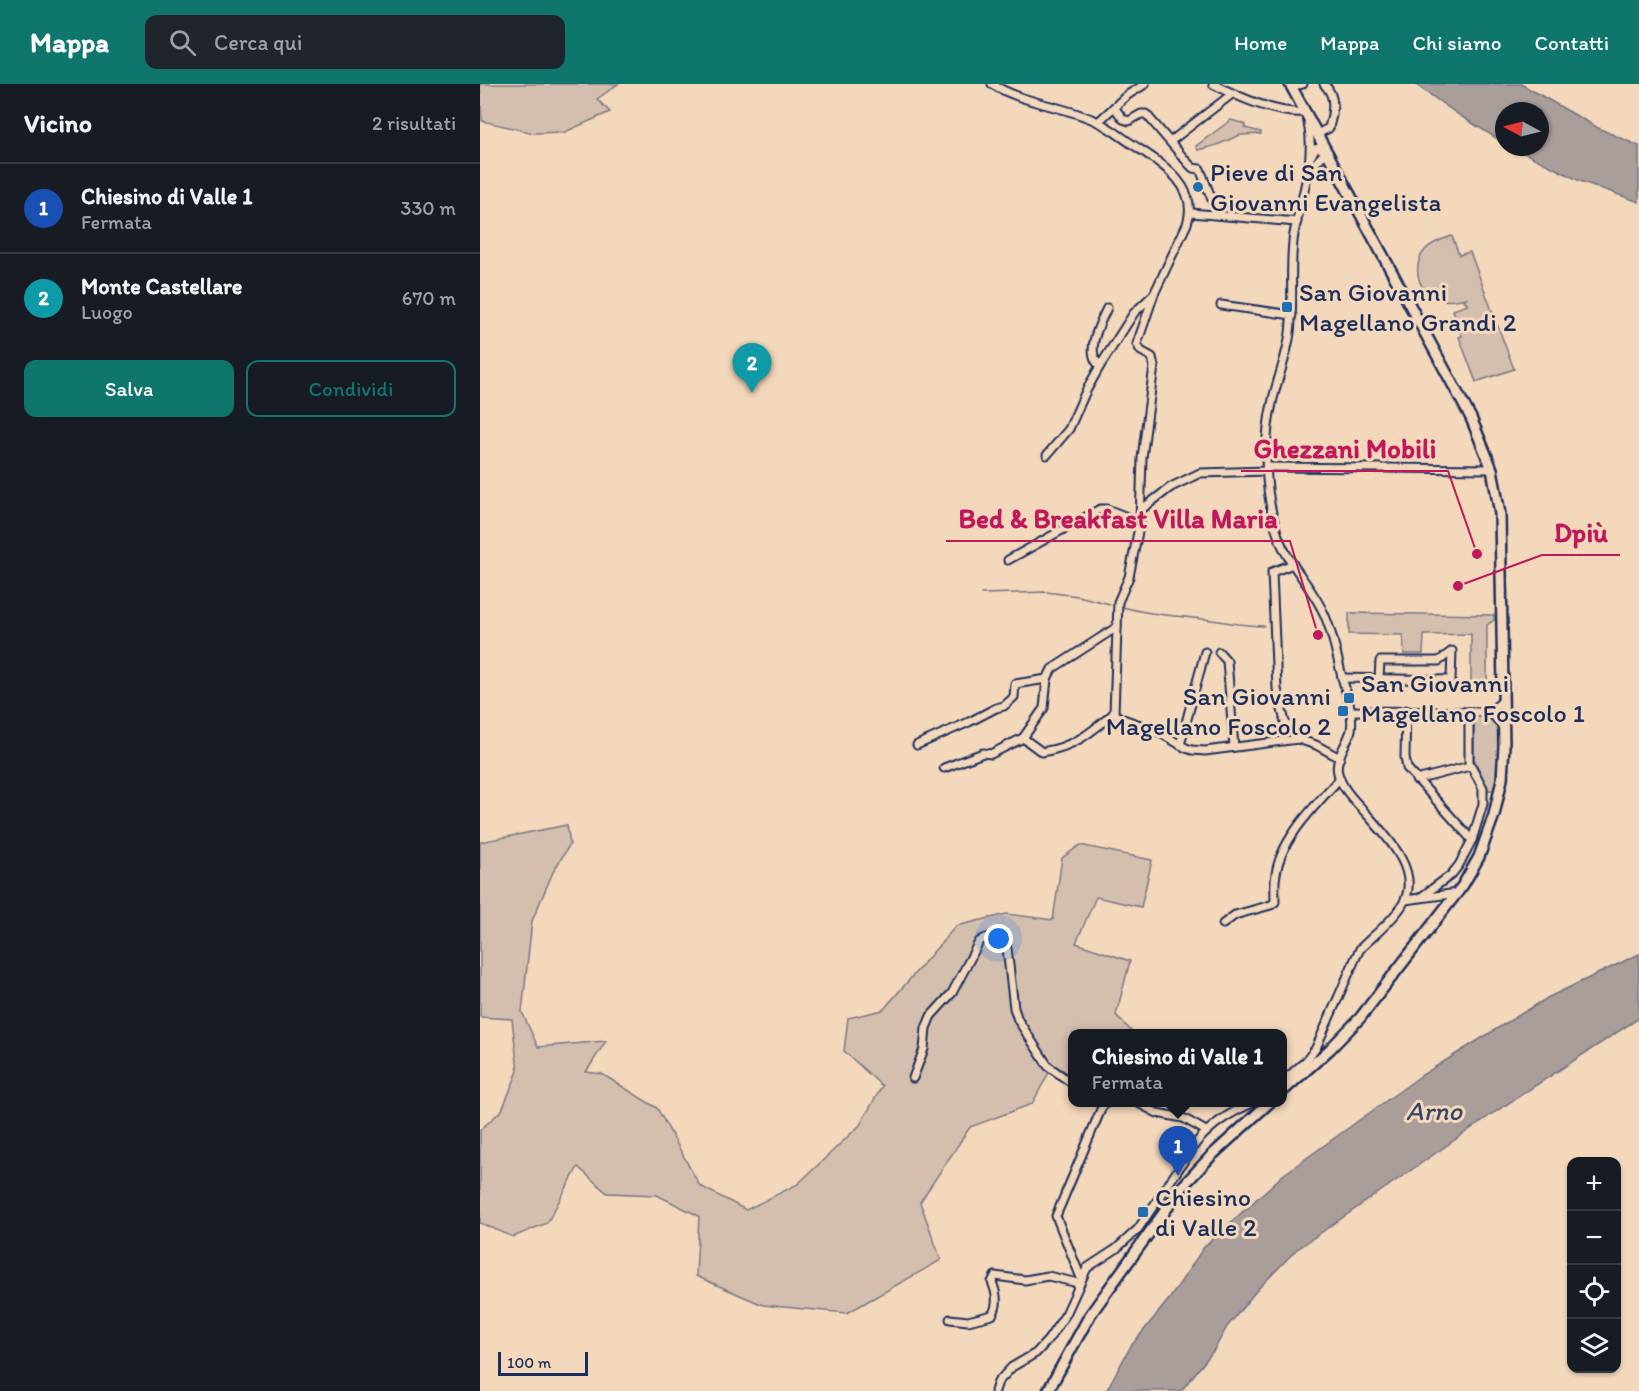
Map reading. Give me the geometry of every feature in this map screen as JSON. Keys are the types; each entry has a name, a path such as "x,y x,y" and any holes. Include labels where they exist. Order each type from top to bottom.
{"main road":[{"path":"1287,1087 1360,1018 1458,893 1479,857 1494,815 1503,771 1504,727 1500,528 1492,469 1472,418 1291,85"},
{"path":"1048,1391 1090,1315 1183,1186 1210,1156 1264,1107"}],"street":[{"path":"992,84 1029,101 1062,108 1098,122 1168,169 1184,188 1190,201 1191,213 1154,294 1137,344 1141,351 1152,357 1154,366 1142,459 1142,509 1129,577 1119,597 1117,610 1114,713 1078,742 1061,749 1042,752 1023,738"},
{"path":"1098,122 1145,84"},
{"path":"1213,84 1232,94 1278,109 1306,114 1311,138 1312,161 1293,244 1292,315 1287,349 1269,419 1267,469 1272,515 1278,538 1325,615 1342,678 1351,732 1337,768 1340,778 1350,796 1383,831 1399,853 1406,874 1405,900 1399,910 1360,950 1316,1048 1306,1061 1287,1078"},
{"path":"1291,85 1303,84"},
{"path":"1317,134 1329,128 1333,111 1334,103 1329,89 1324,84"},
{"path":"1171,141 1232,94"},
{"path":"1114,107 1124,119 1132,121 1141,114 1146,114 1188,163 1200,169 1218,215"},
{"path":"1312,161 1323,155 1324,147"},
{"path":"1312,161 1333,162"},
{"path":"1191,213 1297,222"},
{"path":"1047,455 1070,429 1086,391 1134,313 1154,294"},
{"path":"1221,305 1292,315"},
{"path":"1100,366 1093,358 1093,353 1096,334 1107,308"},
{"path":"1142,509 1171,487 1200,472 1267,469 1492,469"},
{"path":"1008,560 1100,509 1107,509 1140,522"},
{"path":"1293,564 1272,572 1277,688 1285,722 1298,739"},
{"path":"944,768 983,753 991,754 1023,738 1044,708 1047,679 1057,664 1117,627"},
{"path":"1342,678 1379,679 1451,680 1452,651 1439,661 1380,661 1379,679"},
{"path":"1180,745 1205,652"},
{"path":"1219,652 1227,661 1234,747"},
{"path":"917,745 1004,706 1014,697 1015,684 1047,679"},
{"path":"1485,712 1503,700"},
{"path":"1349,711 1485,712 1494,716 1504,727"},
{"path":"1406,711 1406,763 1416,780 1472,840"},
{"path":"1422,897 1459,866 1472,840 1483,804 1484,792 1470,766 1469,712"},
{"path":"1114,713 1120,718 1155,730 1180,745 1197,751 1298,739 1316,745 1340,758"},
{"path":"1416,780 1470,766"},
{"path":"1223,924 1235,915 1271,906 1275,902 1277,869 1291,838 1299,825 1340,778"},
{"path":"1405,900 1458,893"},
{"path":"913,1078 924,1049 926,1028 931,1017 952,993 979,942 986,937 994,937 1003,940 1008,948 1014,1008 1018,1020 1048,1066 1068,1080"},
{"path":"1079,1280 1056,1216 1102,1107"},
{"path":"1146,1107 1157,1113 1182,1118 1206,1131"},
{"path":"995,1391 998,1382 1012,1367 1035,1353 1056,1330 1073,1299 1079,1280 1090,1264 1116,1249 1138,1229 1206,1131 1227,1115 1244,1107"},
{"path":"950,1319 968,1321 992,1315 996,1304 992,1282 995,1276 1024,1280 1048,1276 1079,1280"}],"shaded area":[{"path":"480,84 618,84 597,99 610,112 565,132 534,133 482,121"},
{"path":"1231,120 1245,124 1245,128 1261,132 1261,134 1240,135 1198,150 1196,146"},
{"path":"1452,236 1459,255 1470,252 1514,369 1476,382 1459,337 1462,336 1453,310 1468,305 1464,300 1466,298 1449,301 1431,296 1425,291 1418,277 1421,255 1435,243"},
{"path":"1349,613 1494,615 1494,620 1487,625 1487,682 1471,683 1471,634 1424,635 1423,654 1404,654 1403,635 1349,634"},
{"path":"1480,715 1493,719 1498,728 1500,746 1496,791 1489,790 1474,759 1474,720"},
{"path":"567,825 570,844 553,872 532,921 522,1012 538,1047 606,1041 586,1072 602,1074 657,1108 700,1186 746,1210 798,1184 860,1125 882,1086 844,1051 848,1018 883,1010 956,926 1007,914 1053,920 1062,858 1080,845 1152,860 1141,907 1096,897 1076,943 1130,961 1116,1015 1129,1029 1068,1029 1068,1073 1053,1065 1032,1104 970,1127 920,1202 941,1260 847,1313 763,1305 696,1276 699,1216 657,1195 607,1193 578,1167 547,1223 513,1237 480,1223 480,1130 502,1110 518,1071 512,1019 480,1017 480,842"}],"water":[{"path":"1415,84 1521,84 1598,128 1639,146 1639,202 1580,181 1530,156 1549,156 1549,102 1495,102 1495,137"},
{"name":"Arno","path":"1639,954 1639,1018 1495,1112 1296,1250 1256,1291 1227,1327 1214,1350 1181,1391 1106,1391 1131,1346 1170,1298 1204,1247 1283,1175 1422,1075 1549,997"}],"waterway":[{"path":"981,594 1046,592 1078,596 1110,604"},
{"path":"1119,606 1161,614 1264,626"}],"place":[{"name":"Pieve di San Giovanni Evangelista","path":"1198,187"},
{"name":"San Giovanni Magellano Grandi 2","path":"1287,307"},
{"name":"Monte Castellare","path":"752,393"},
{"name":"Ghezzani Mobili","path":"1477,554"},
{"name":"Dpiù","path":"1458,586"},
{"name":"Bed & Breakfast Villa Maria","path":"1318,635"},
{"name":"San Giovanni Magellano Foscolo 1","path":"1349,698"},
{"name":"San Giovanni Magellano Foscolo 2","path":"1343,711"},
{"name":"Chiesino di Valle 1","path":"1178,1176"},
{"name":"Chiesino di Valle 2","path":"1143,1212"}]}
